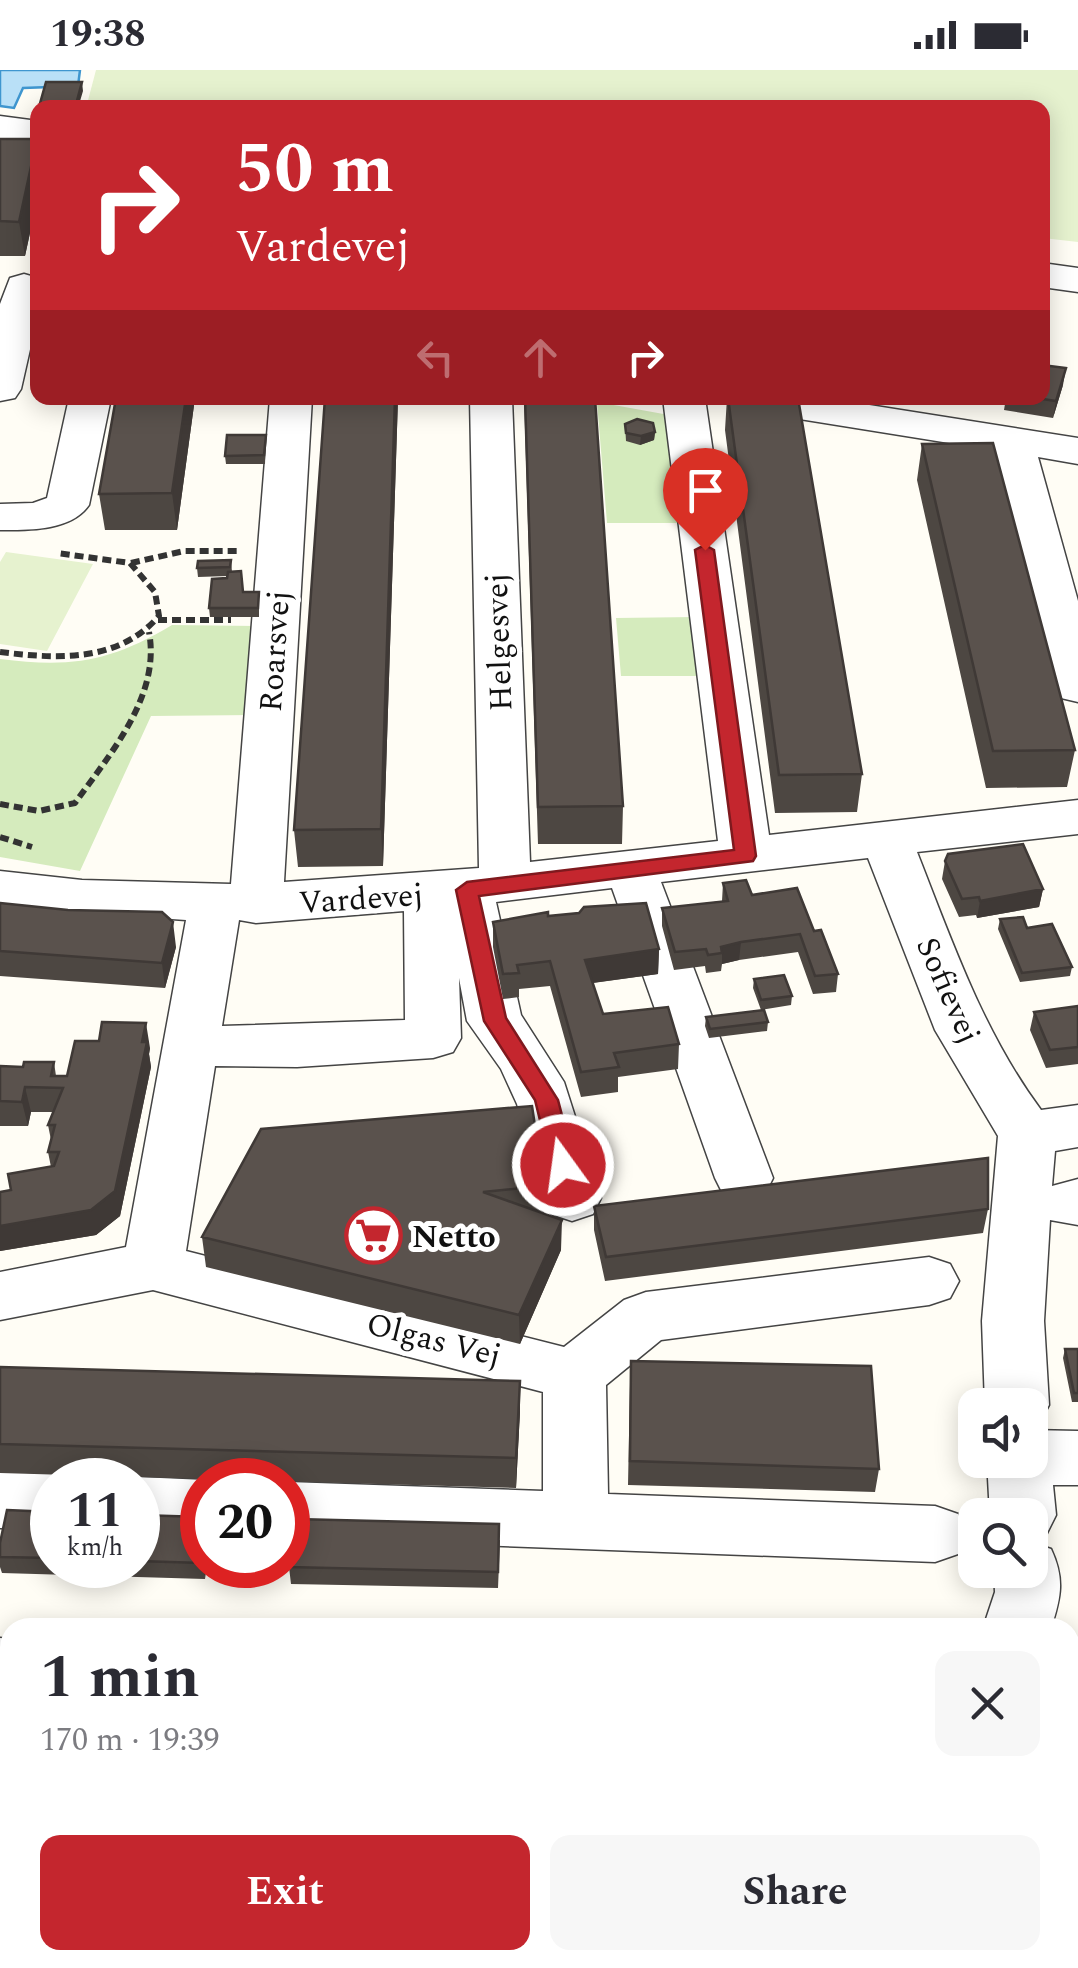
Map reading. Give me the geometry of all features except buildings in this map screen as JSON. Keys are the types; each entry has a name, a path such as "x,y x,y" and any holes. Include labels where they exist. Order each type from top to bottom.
{"street":[{"path":"0,127 30,131"},
{"path":"1050,276 1078,280"},
{"path":"0,389 21,285"},
{"path":"20,517 67,504 88,405"},
{"name":"Roarsvej","path":"236,905 276,620 291,405"},
{"name":"Helgesvej","path":"467,890 491,405"},
{"path":"685,405 746,856"},
{"path":"794,405 1078,450"},
{"path":"1012,440 1078,688"},
{"name":"Vardevej","path":"0,889 90,901 236,905 467,890 1078,817"},
{"name":"Sofievej","path":"886,840 954,1009 1005,1106 1053,1129 1012,1321 1015,1388"},
{"path":"631,868 663,966 744,1178"},
{"path":"190,1046 297,1047 432,1038 467,890"},
{"path":"467,890 495,1021 508,1034 546,1100 572,1198"},
{"path":"153,1266 190,1046 236,905"},
{"name":"Olgas Vej","path":"0,1296 153,1266 574,1375"},
{"path":"576,1521 574,1375 646,1317 929,1281"},
{"path":"1048,1457 1078,1458"},
{"path":"0,1500 30,1501"},
{"path":"310,1511 934,1534"},
{"path":"1020,1618 1029,1588"}],"path":[{"path":"20,517 48,530 36,549 130,563 184,551 219,551"},
{"path":"0,652 45,658 86,655 149,632 157,620 155,592 130,563"},
{"path":"157,620 276,620"},
{"path":"0,804 39,811 75,803 123,734 147,683 155,646 149,632"}],"green space":[{"path":"96,70 1078,70 1078,242 1050,239 1050,100 88,100"},
{"path":"597,405 669,415 685,523 607,523"},
{"path":"6,552 93,564 47,651 0,644 0,562"},
{"path":"695,617 704,676 621,676 616,618"},
{"path":"172,625 260,626 253,715 151,716 80,871 0,857 0,659 48,663 89,659 129,647"}],"water":[{"path":"0,70 80,70 78,86 23,88 14,108 0,106"}],"place":[{"name":"Netto","path":"373,1236"}],"route":[{"path":"563,1165 546,1100 508,1034 495,1021 467,890 746,856 705,550"}]}
